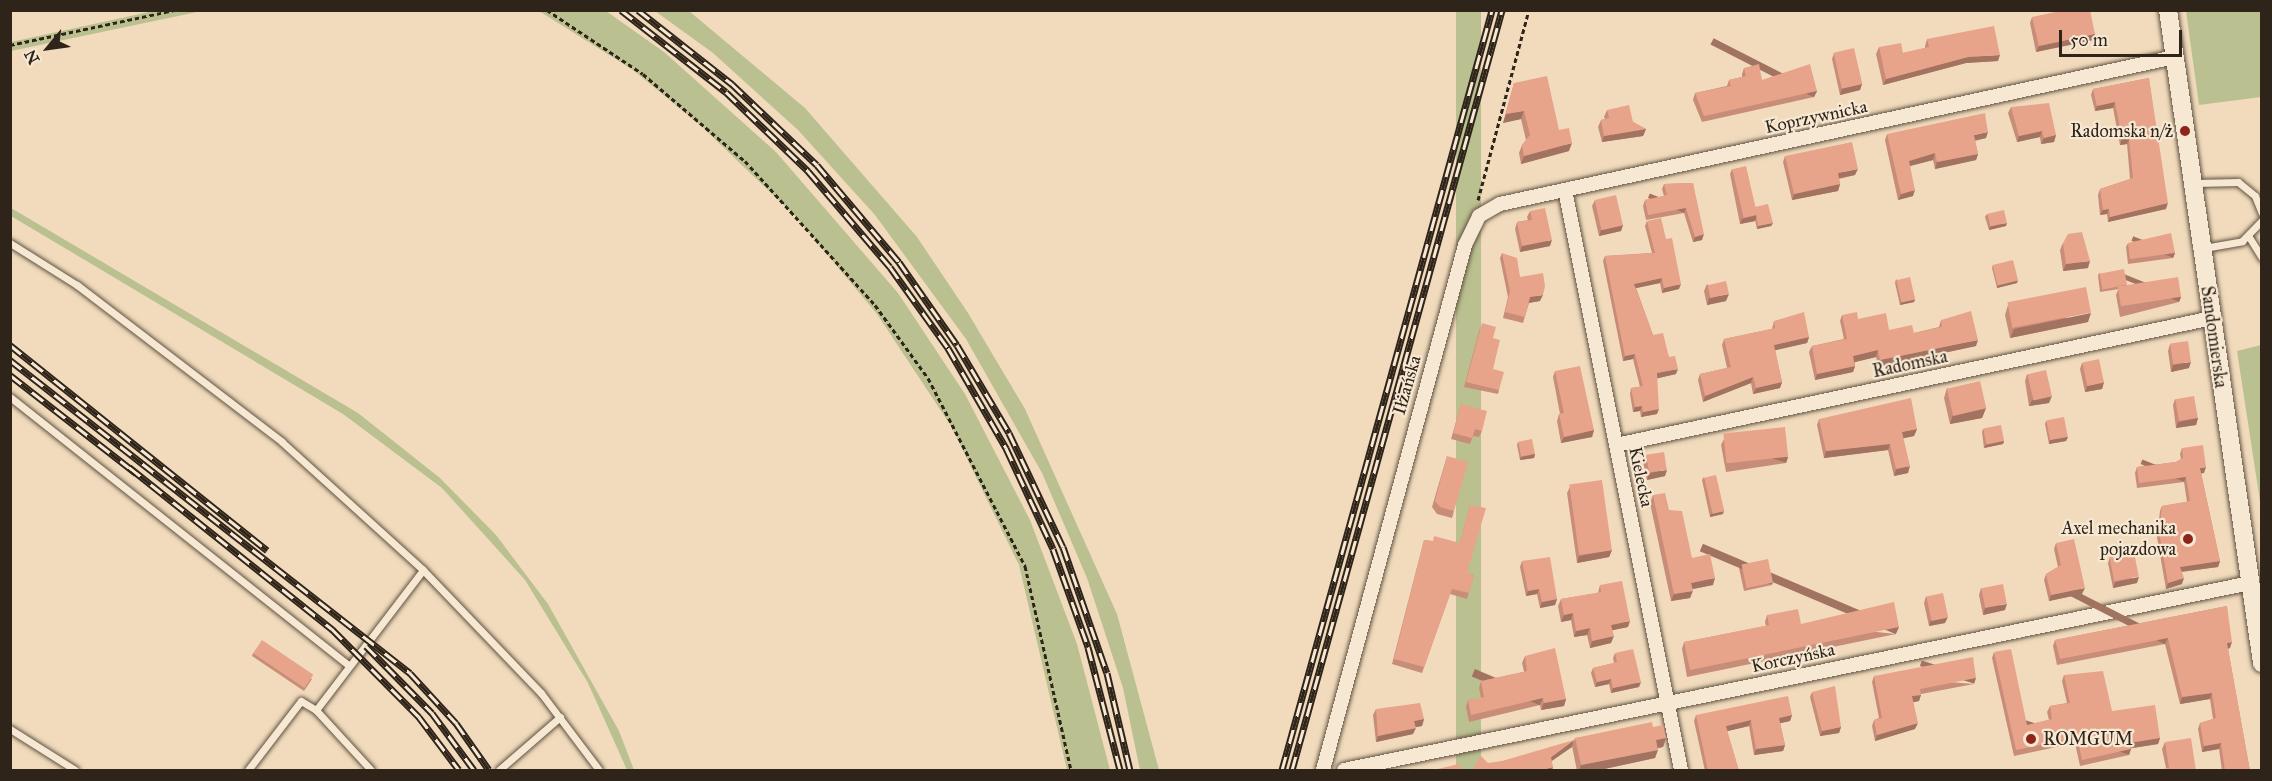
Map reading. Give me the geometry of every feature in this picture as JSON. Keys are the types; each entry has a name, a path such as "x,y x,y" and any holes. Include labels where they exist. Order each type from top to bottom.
{"street":[{"name":"Sandomierska","path":"2168,10 2262,663"},
{"name":"Koprzywnicka","path":"1472,224 1500,204 2175,57"},
{"name":"Kielecka","path":"1565,190 1681,771"},
{"name":"Iłżańska","path":"1323,771 1472,224"},
{"name":"Radomska","path":"1616,445 2212,318"},
{"name":"Korczyńska","path":"1344,771 2250,583"}],"lane":[{"path":"2192,183 2238,182 2255,196 2262,213"},
{"path":"2202,249 2249,237 2262,220"},
{"path":"2249,237 2262,258"},
{"path":"10,243 193,370 423,570 560,717 598,771"},
{"path":"10,397 347,664"},
{"path":"316,710 347,664 423,570"},
{"path":"248,771 301,701 316,710 371,771"},
{"path":"499,771 560,717"},
{"path":"10,729 75,771"}],"path":[{"path":"10,45 175,10"},
{"path":"547,10 643,74 752,168 875,305 928,378 1024,567 1071,771"},
{"path":"1472,224 1529,10"}],"green space":[{"path":"158,10 202,11 11,51 11,42"},
{"path":"539,11 606,11 664,52 776,152 898,293 965,394 1030,520 1077,644 1110,770 1067,770 1019,565 951,426 877,314 794,215 700,125 633,70"},
{"path":"655,11 689,11 805,108 917,237 968,313 1025,409 1117,614 1159,770 1140,770 1123,688 1087,578 1042,473 966,339 875,215 798,130 713,53"},
{"path":"1456,11 1481,11 1481,770 1456,770"},
{"path":"2186,11 2261,11 2261,97 2199,105"},
{"path":"11,208 358,413 440,478 496,535 548,604 619,731 634,770 627,770 588,683 525,580 442,488 343,414 11,216"},
{"path":"2262,345 2261,508 2237,351"}],"building":[{"path":"2065,10 2090,10 2095,34 2039,46 2032,17"},
{"path":"1994,26 2000,55 1968,57 1886,79 1879,47 1901,43 1903,53 1929,47 1927,39"},
{"path":"1854,48 1862,84 1842,89 1834,53"},
{"path":"1759,64 1762,80 1810,64 1817,91 1704,116 1695,93 1731,86 1729,80 1746,76 1744,68"},
{"path":"1547,76 1559,130 1569,128 1572,143 1524,156 1522,145 1530,135 1524,111 1506,114 1514,83"},
{"path":"2149,78 2168,203 2110,217 2109,209 2103,210 2100,189 2133,178 2129,139 2122,139 2115,102 2097,106 2093,89"},
{"path":"2049,103 2056,135 2044,138 2042,131 2019,136 2011,107"},
{"path":"1629,105 1633,122 1646,129 1604,136 1601,120 1609,118 1607,110"},
{"path":"1985,113 1988,132 1974,135 1978,154 1937,162 1935,153 1909,161 1915,190 1901,194 1887,134"},
{"path":"1852,142 1858,169 1838,173 1840,184 1794,194 1785,156"},
{"path":"1746,166 1757,215 1744,218 1732,169"},
{"path":"1693,183 1704,234 1695,237 1686,208 1648,215 1645,200 1667,195 1664,184"},
{"path":"1616,195 1623,225 1602,230 1595,200"},
{"path":"1768,204 1773,223 1758,226 1755,207"},
{"path":"1545,208 1552,240 1522,246 1517,222 1532,220 1530,211"},
{"path":"2004,210 2007,223 1990,226 1987,214"},
{"path":"1661,218 1666,239 1672,238 1681,284 1664,288 1662,278 1634,284 1653,335 1663,333 1669,357 1675,356 1678,369 1657,373 1659,409 1643,412 1642,406 1635,407 1631,388 1643,386 1635,354 1625,356 1605,256 1655,253 1647,221"},
{"path":"2082,232 2090,261 2066,264 2063,243 2068,234"},
{"path":"2171,233 2175,253 2130,259 2128,243"},
{"path":"1502,253 1517,258 1520,277 1543,273 1545,286 1543,295 1530,297 1525,317 1505,312 1510,291"},
{"path":"2013,260 2018,280 1998,285 1993,265"},
{"path":"2124,269 2127,285 2103,289 2099,274"},
{"path":"1910,277 1915,299 1902,303 1896,280"},
{"path":"2178,277 2181,297 2121,306 2118,287"},
{"path":"1726,281 1729,294 1710,298 1707,285"},
{"path":"2086,287 2091,313 2012,328 2007,302"},
{"path":"1971,311 1978,340 1880,360 1878,350 1853,356 1855,366 1817,374 1812,346 1847,339 1842,315 1857,312 1858,319 1886,313 1889,330 1912,325 1914,333 1942,327 1941,320"},
{"path":"1804,312 1809,337 1774,345 1782,382 1756,388 1753,377 1705,396 1700,374 1731,367 1724,339 1775,328 1774,321"},
{"path":"1482,323 1496,327 1493,338 1500,340 1493,369 1504,372 1499,390 1466,382"},
{"path":"2188,341 2191,362 2173,364 2170,344"},
{"path":"2099,359 2104,382 2087,386 2082,363"},
{"path":"1580,366 1594,430 1564,437 1559,414 1564,413 1555,371"},
{"path":"2046,370 2052,396 2034,401 2027,374"},
{"path":"1980,381 1986,408 1953,416 1947,389"},
{"path":"2194,396 2198,418 2179,421 2175,399"},
{"path":"1911,398 1917,429 1902,432 1910,466 1896,469 1890,444 1826,451 1819,419"},
{"path":"1461,404 1487,411 1482,431 1475,429 1472,438 1453,433"},
{"path":"2064,417 2068,437 2050,440 2046,420"},
{"path":"2001,425 2004,441 1986,444 1983,428"},
{"path":"1785,427 1788,457 1726,463 1723,433"},
{"path":"1532,439 1535,454 1521,456 1518,442"},
{"path":"2203,445 2206,467 2200,468 2220,561 2180,567 2184,578 2168,583 2159,532 2162,506 2190,501 2186,477 2139,483 2137,467 2176,462 2183,458 2182,448"},
{"path":"1664,452 1667,470 1649,473 1646,455"},
{"path":"1447,456 1468,462 1454,511 1440,507 1435,501"},
{"path":"1716,475 1724,511 1713,514 1704,478"},
{"path":"1602,480 1612,550 1579,555 1569,485"},
{"path":"1665,493 1669,510 1682,511 1692,558 1710,554 1715,578 1691,583 1693,591 1674,594 1653,495"},
{"path":"1470,505 1486,508 1467,573 1474,575 1469,593 1452,589 1424,667 1394,659 1424,540 1433,541 1434,536 1460,543"},
{"path":"2074,539 2085,588 2051,595 2046,574 2061,565 2056,543"},
{"path":"2134,552 2139,577 2114,581 2109,557"},
{"path":"1550,557 1557,599 1542,602 1539,589 1528,591 1522,561"},
{"path":"1768,559 1773,582 1747,588 1742,565"},
{"path":"1622,581 1630,621 1611,625 1614,636 1592,641 1590,628 1576,631 1573,613 1564,615 1561,599 1601,592 1600,585"},
{"path":"2003,584 2007,604 1985,608 1981,588"},
{"path":"1943,593 1948,617 1932,621 1926,597"},
{"path":"1894,602 1899,627 1690,670 1684,642 1769,625 1767,615 1798,609 1801,624"},
{"path":"2227,606 2232,642 2227,643 2250,771 2225,771 2221,743 2204,746 2200,723 2216,718 2212,693 2182,697 2168,638 2060,659 2055,640"},
{"path":"262,640 313,675 304,688 253,653"},
{"path":"1555,648 1566,699 1544,703 1543,698 1471,715 1468,700 1484,697 1481,681 1527,671 1525,656"},
{"path":"1633,649 1641,682 1613,688 1611,679 1597,682 1593,668 1617,662 1615,653"},
{"path":"2011,649 2027,725 2052,719 2050,706 2070,703 2064,675 2103,671 2112,711 2155,705 2160,738 2129,743 2131,749 2082,760 2077,737 2016,750 1994,652"},
{"path":"1973,657 1976,678 1920,689 1921,695 1912,696 1918,723 1877,735 1874,720 1882,718 1874,676"},
{"path":"1835,686 1841,727 1822,731 1812,692"},
{"path":"1788,696 1792,715 1779,718 1785,745 1756,749 1751,720 1726,726 1739,771 1708,771 1696,715"},
{"path":"1420,703 1424,719 1414,721 1416,728 1378,736 1376,709"},
{"path":"1652,722 1653,727 1663,725 1666,738 1656,740 1658,750 1581,765 1575,738"},
{"path":"2191,738 2196,771 2150,771 2169,768 2165,742"},
{"path":"1574,740 1551,757 1553,767 1536,771 1472,771 1481,756 1488,763 1502,761"},
{"path":"1459,764 1461,771 1429,771"}],"railway":[{"path":"621,10 726,92 808,171 890,267 948,348 1006,448 1053,549 1088,647 1120,770"},
{"path":"638,10 732,84 817,165 899,262 957,345 1009,433 1063,547 1107,673 1130,770"},
{"path":"1282,770 1492,10"},
{"path":"1292,770 1502,10"},
{"path":"10,345 267,550"},
{"path":"10,360 410,673 456,723 489,770"},
{"path":"10,375 136,473"},
{"path":"129,467 332,629 419,717 459,770"},
{"path":"366,646 432,713 474,770"}],"place":[{"name":"Radomska n/ż","path":"2185,131"},
{"name":"Axel mechanika pojazdowa","path":"2188,539"},
{"name":"ROMGUM","path":"2031,739"}]}
